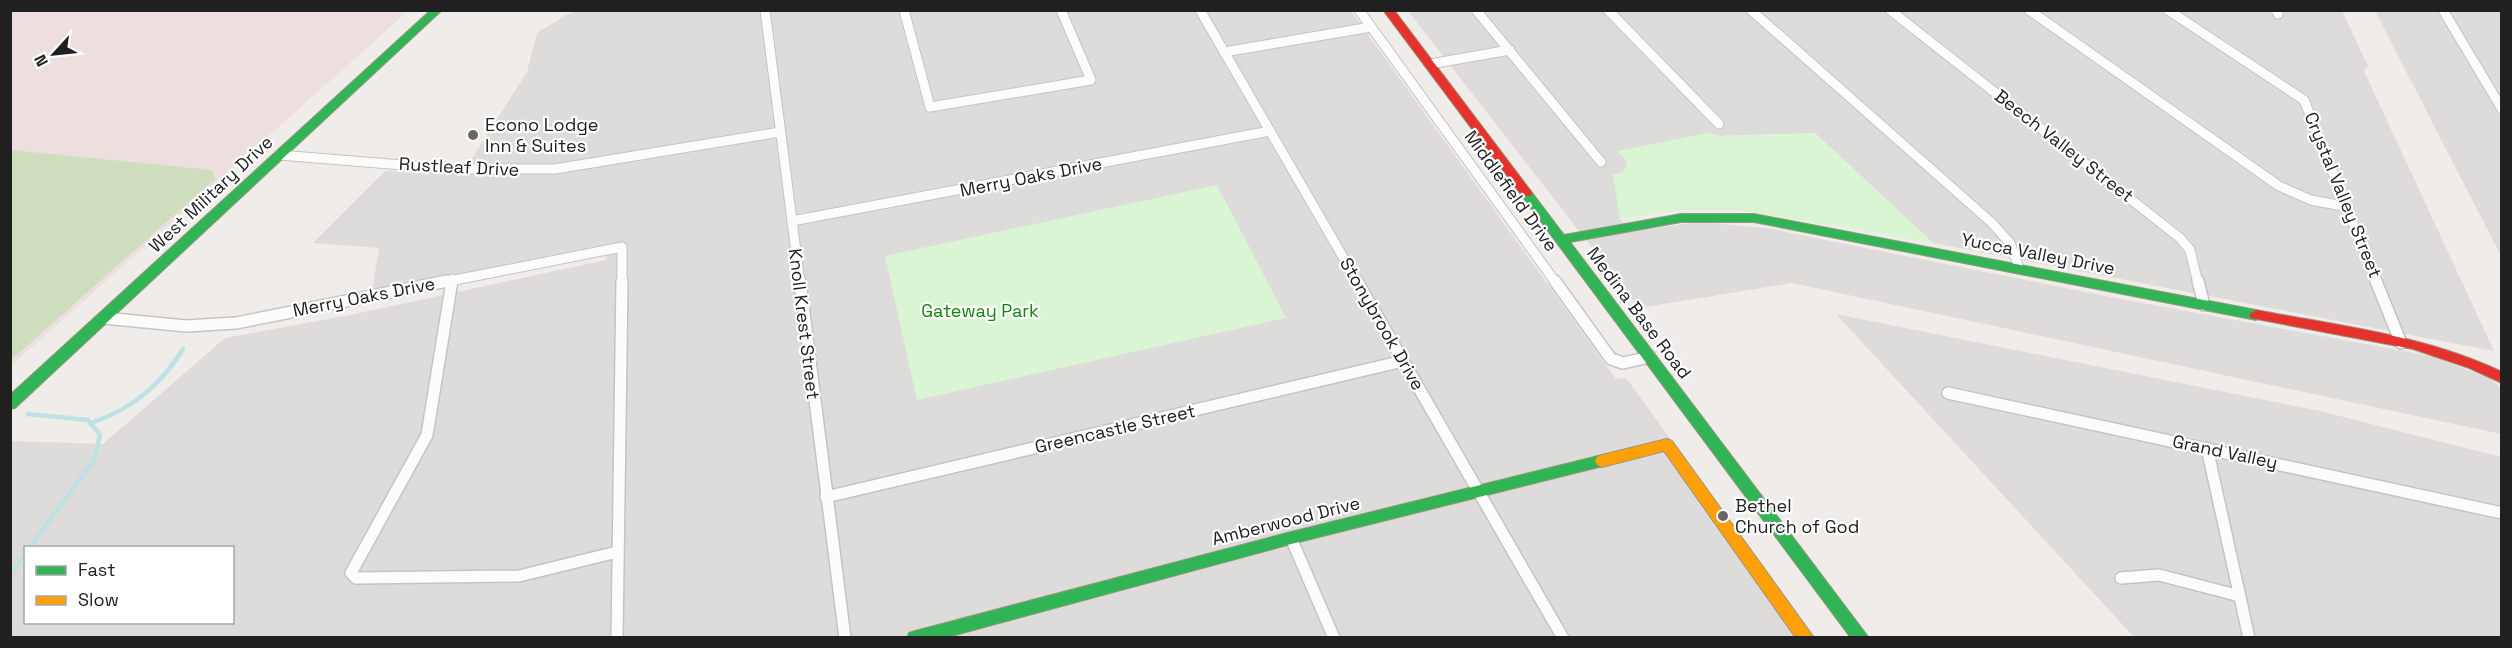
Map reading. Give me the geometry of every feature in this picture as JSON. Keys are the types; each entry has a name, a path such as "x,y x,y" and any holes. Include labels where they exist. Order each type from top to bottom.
{"street":[{"name":"West Military Drive","path":"10,404 437,10"},
{"name":"Knoll Krest Street","path":"765,10 845,638"},
{"path":"904,10 930,107 1091,80 1061,10"},
{"name":"Stonybrook Drive","path":"1200,10 1563,638"},
{"name":"Middlefield Drive","path":"1359,10 1611,359 1623,363 1650,357"},
{"name":"Medina Base Road","path":"1388,10 1861,638"},
{"path":"1476,10 1601,162"},
{"path":"1608,10 1719,124"},
{"path":"1751,10 2002,233 2017,254 2019,268"},
{"name":"Beech Valley Street","path":"1890,10 2180,238 2190,250 2204,305"},
{"path":"2029,10 2279,186 2311,200 2348,207"},
{"name":"Crystal Valley Street","path":"2168,10 2304,100 2401,343"},
{"path":"2443,10 2502,109"},
{"path":"1224,52 1371,27"},
{"path":"1430,64 1510,50"},
{"name":"Merry Oaks Drive","path":"792,221 1270,131"},
{"name":"Rustleaf Drive","path":"279,155 475,170 555,169 780,132"},
{"name":"Yucca Valley Drive","path":"1561,240 1667,218 1729,216 1775,222 2401,343 2455,355 2502,378"},
{"name":"Merry Oaks Drive","path":"104,318 186,326 236,323 622,247 617,552"},
{"path":"452,279 427,435 351,573 356,578 496,578 536,573 617,552 617,638"},
{"name":"Greencastle Street","path":"826,497 1403,361"},
{"name":"Grand Valley","path":"1948,393 2502,513"},
{"name":"Amberwood Drive","path":"915,638 1291,538 1667,445 1806,638"},
{"path":"2207,448 2249,638"},
{"path":"1291,538 1334,638"},
{"path":"2121,578 2159,575 2240,596"}],"shaded area":[{"path":"580,10 1351,11 1616,379 1626,378 1815,637 11,638 11,441 103,444 225,338 360,313 606,260 609,245 372,292 379,248 313,243 385,171 462,174 527,72 537,33 566,15"},
{"path":"11,11 408,11 11,366"},
{"path":"1408,11 2342,11 2368,66 2364,71 2494,351 1933,243 1815,133 1721,136 1707,133 1618,152 1628,162 1623,172 1620,219 1630,232 1698,222 1766,228 2121,299 2431,356 2491,379 2501,388 2501,434 1792,283 1639,308"},
{"path":"2375,11 2501,11 2501,256"},
{"path":"1836,314 2320,411 2501,457 2501,637 2134,637"}],"green space":[{"path":"1707,133 1721,136 1815,133 1933,243 1741,210 1681,210 1620,219 1613,175 1623,172 1628,163 1618,151"},
{"path":"11,150 212,170 215,179 11,360"},
{"name":"Gateway Park","path":"1217,185 1286,318 917,400 885,256"}],"waterway":[{"path":"91,423 119,411 144,395 165,374 183,349"},
{"path":"28,414 88,420 100,435 94,460 30,546"},
{"path":"10,575 24,556"}],"traffic: fast":[{"path":"10,404 437,10"},
{"path":"1526,193 1861,638"},
{"path":"1561,240 1681,218 1754,218 2256,315"},
{"path":"915,638 1291,538 1602,461"}],"traffic: slow":[{"path":"1602,461 1667,445 1806,638"}],"traffic: jam":[{"path":"1388,10 1526,193"},
{"path":"2256,315 2350,331 2413,345 2474,364 2502,378"}],"place":[{"name":"Econo Lodge Inn & Suites","path":"473,135"},
{"name":"Bethel Church of God","path":"1723,516"}]}
